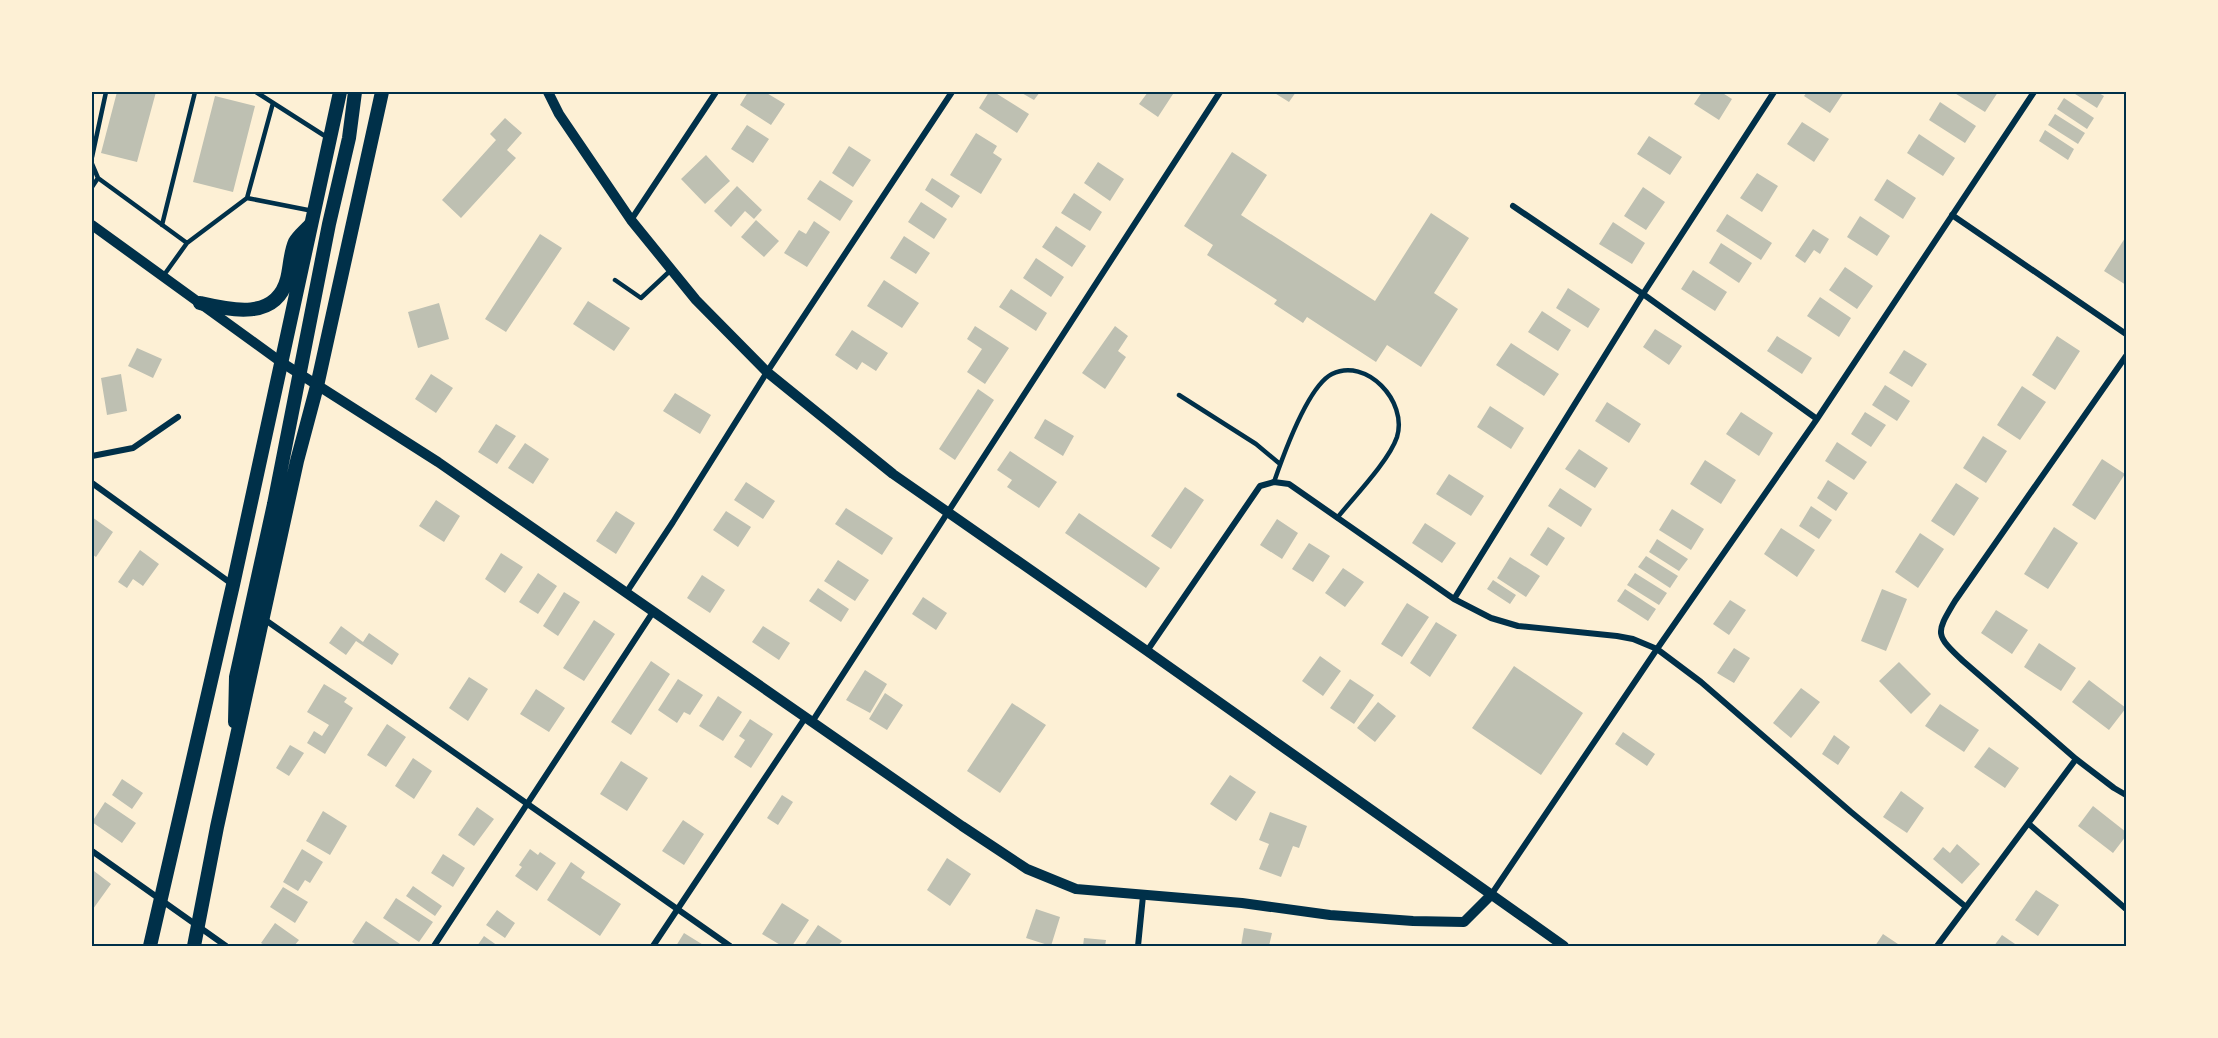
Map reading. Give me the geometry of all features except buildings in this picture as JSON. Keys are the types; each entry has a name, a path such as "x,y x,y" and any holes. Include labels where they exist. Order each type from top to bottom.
{"highway":[{"path":"150,946 233,585 340,92"},
{"path":"233,756 236,677 300,375 329,224 349,138 355,92"},
{"path":"194,946 297,461 317,386 382,92"},
{"path":"200,303 243,311 270,304 287,282 295,243 313,217"}],"street":[{"path":"548,92 559,114 631,220 696,300 766,372 852,443 1564,946"},
{"path":"631,220 716,92"},
{"path":"626,593 766,372 952,92"},
{"path":"654,946 948,512 1220,92"},
{"path":"1454,600 1643,294 1774,92"},
{"path":"92,225 281,362 438,462 808,720 1027,869 1076,889 1242,903 1330,915 1464,922 1491,894 1817,419 2034,92"},
{"path":"1513,206 1643,294 1817,419"},
{"path":"1952,214 2127,334"},
{"path":"2127,357 1955,601 1943,621 1940,632 1946,645 1963,661 2076,759 2127,795"},
{"path":"92,456 133,448 178,417"},
{"path":"1147,651 1260,486 1274,482 1289,484 1454,600 1491,618 1518,626 1633,639 1657,650 1701,682 1851,812 1966,907"},
{"path":"92,483 233,585"},
{"path":"434,946 653,612"},
{"path":"264,619 729,946"},
{"path":"1937,946 2076,759"},
{"path":"2029,824 2127,909"},
{"path":"92,851 226,946"},
{"path":"1138,946 1143,896"}],"lane":[{"path":"92,157 106,92"},
{"path":"162,225 195,92"},
{"path":"256,92 330,140"},
{"path":"162,277 187,243 247,198 273,103"},
{"path":"92,164 98,178 187,243"},
{"path":"92,187 98,178"},
{"path":"247,198 313,217"},
{"path":"615,280 641,298 671,270"},
{"path":"1274,482 1280,464 1318,386 1331,374 1345,370 1360,373 1374,380 1387,389 1395,405 1399,425 1396,439 1387,455 1337,518"},
{"path":"1179,395 1256,444 1280,464"}]}
